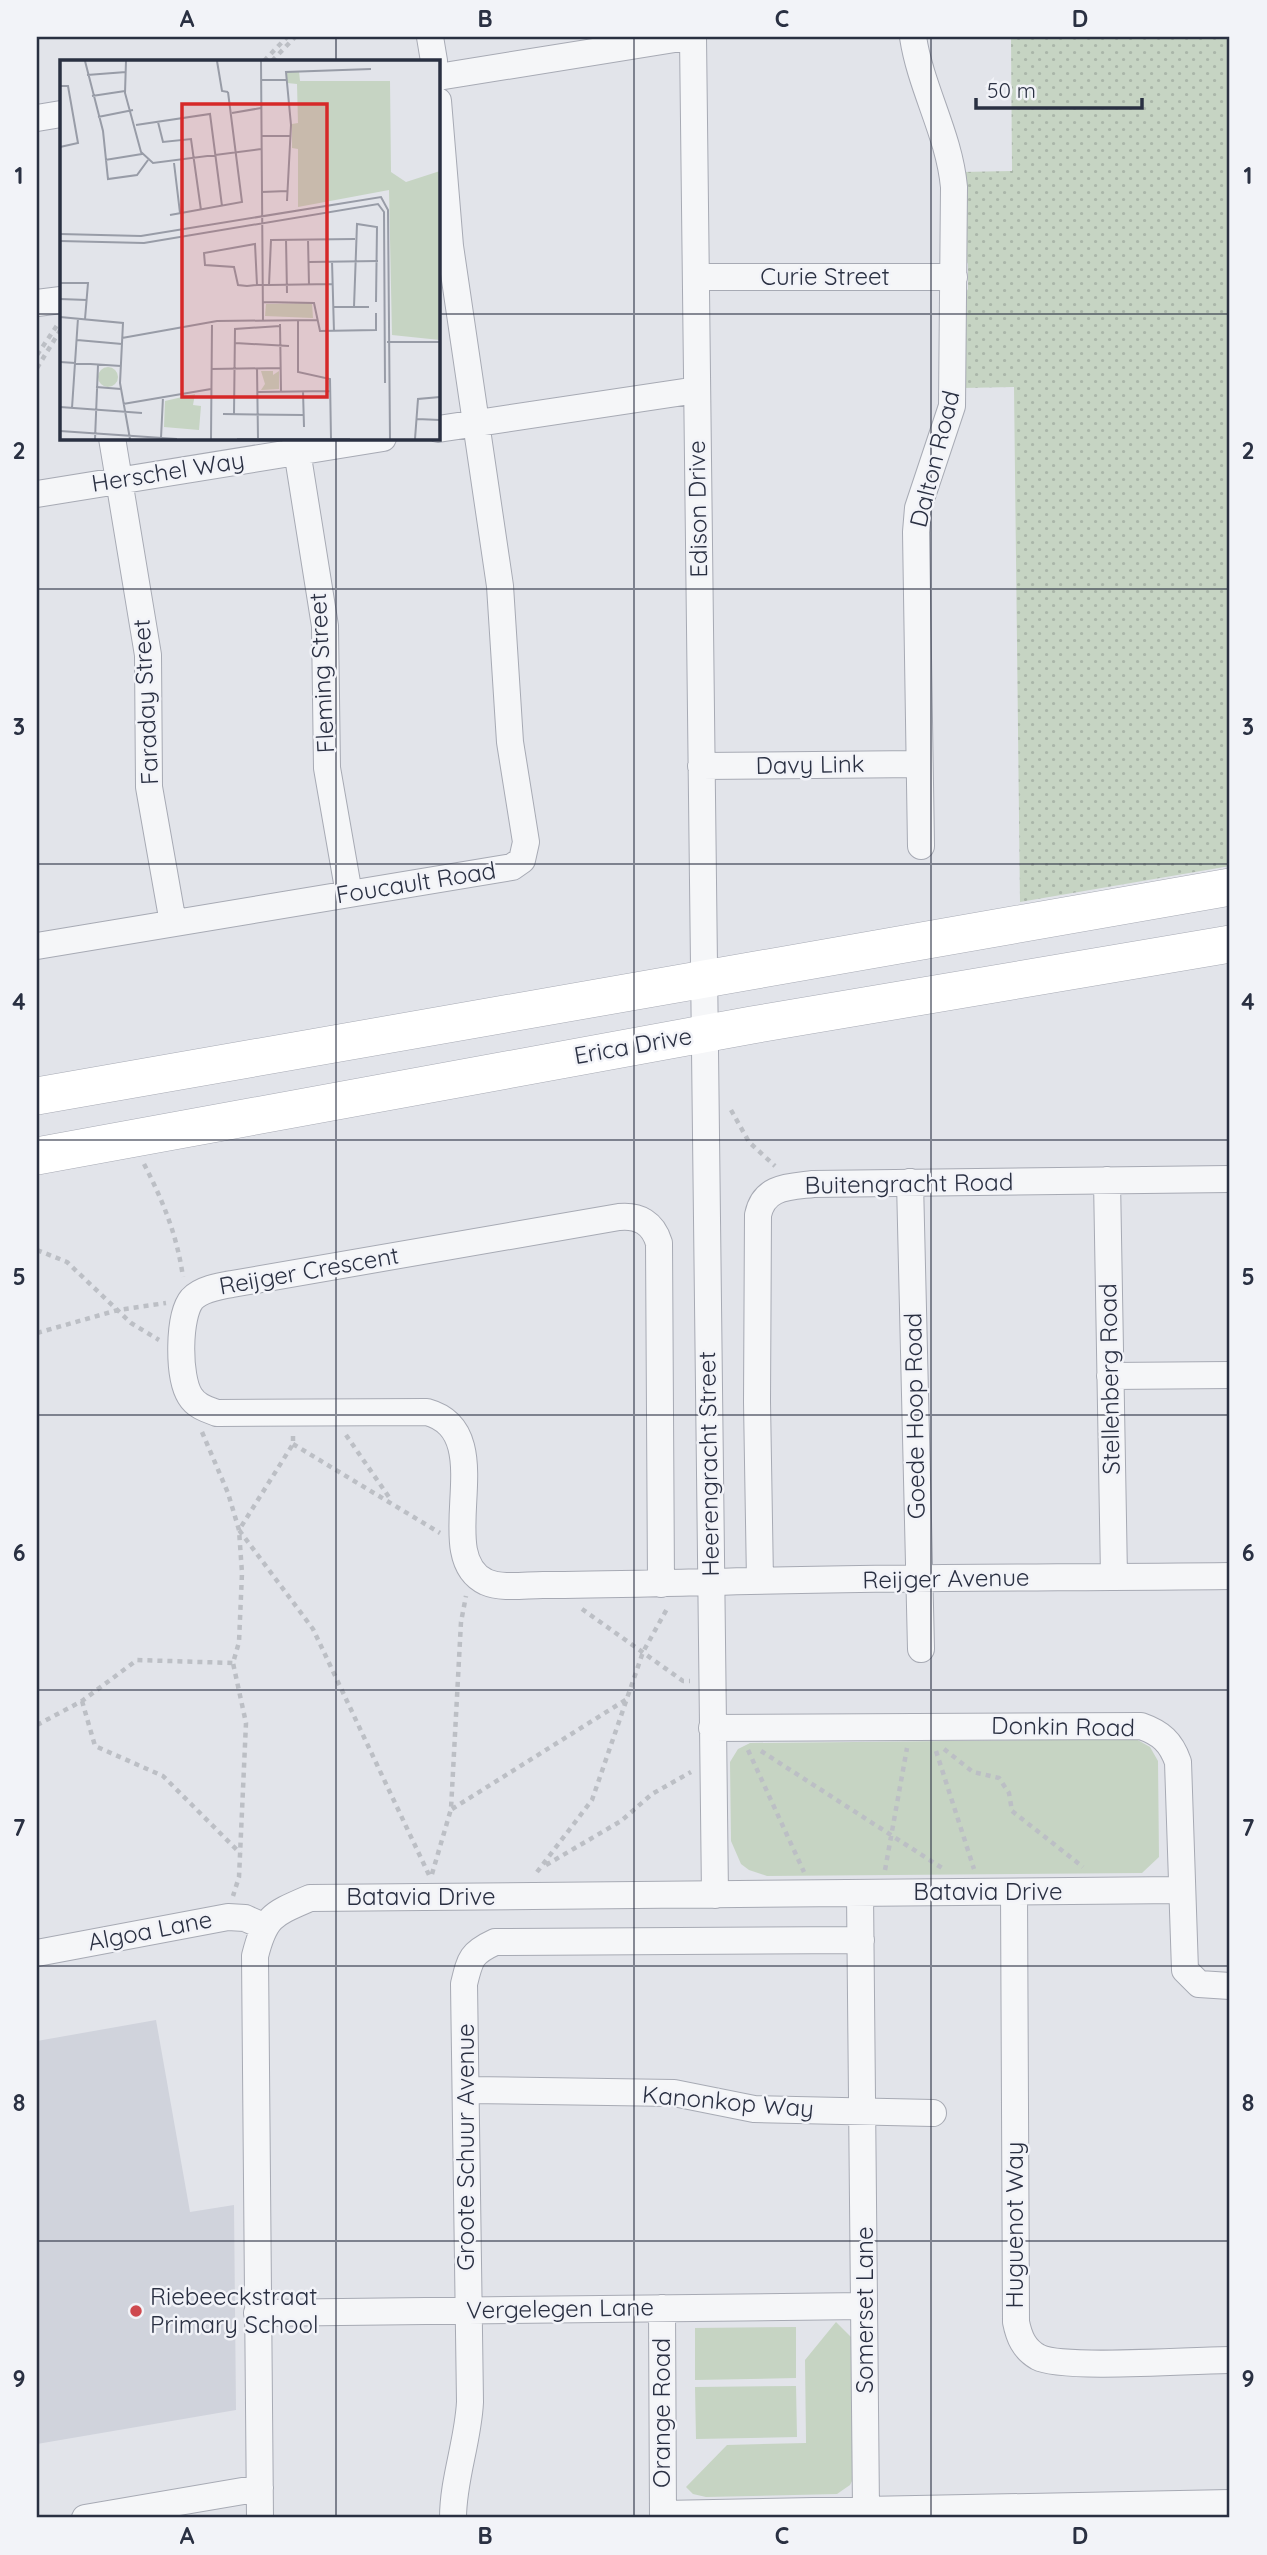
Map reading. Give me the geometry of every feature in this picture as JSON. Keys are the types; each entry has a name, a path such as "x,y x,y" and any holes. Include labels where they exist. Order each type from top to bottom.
{"main road":[{"path":"37,1096 1230,887"},
{"name":"Erica Drive","path":"37,1156 705,1033 1230,944"}],"street":[{"path":"430,37 434,60"},
{"path":"439,77 687,37"},
{"name":"Edison Drive","path":"693,37 704,981"},
{"name":"Dalton Road","path":"913,37 917,60 952,158 954,276 952,406 918,508 916,532 921,846"},
{"path":"439,113 450,246 475,422"},
{"path":"37,118 60,114"},
{"name":"Curie Street","path":"696,277 954,276"},
{"path":"37,303 60,300"},
{"path":"439,429 697,390"},
{"name":"Foucault Road","path":"37,946 512,867 525,854 526,842 510,742 502,600 475,422"},
{"name":"Faraday Street","path":"112,439 148,655 149,787 173,923"},
{"name":"Herschel Way","path":"37,494 296,444 368,439"},
{"name":"Fleming Street","path":"296,444 325,626 327,768 349,894"},
{"name":"Davy Link","path":"701,766 919,764"},
{"name":"Heerengracht Street","path":"704,981 715,1895"},
{"name":"Stellenberg Road","path":"1107,1180 1114,1577"},
{"name":"Buitengracht Road","path":"760,1581 758,1215 767,1196 777,1189 795,1186 910,1182 1230,1180"},
{"name":"Goede Hoop Road","path":"910,1182 921,1649"},
{"name":"Reijger Crescent","path":"201,1407 190,1396 184,1378 185,1312 193,1297 212,1288 619,1217 644,1221 656,1234 659,1243 667,1584"},
{"path":"1110,1376 1230,1375"},
{"path":"201,1407 217,1413 427,1412 453,1427 462,1447 465,1557 471,1569 484,1581 500,1585 667,1584"},
{"name":"Reijger Avenue","path":"667,1584 1230,1576"},
{"name":"Donkin Road","path":"712,1728 746,1738 911,1726 1141,1726 1159,1734 1174,1749 1178,1762 1185,1970 1199,1984 1230,1986"},
{"name":"Batavia Drive","path":"263,1926 283,1910 310,1898 872,1893 960,1884 1014,1892 1181,1890"},
{"name":"Huguenot Way","path":"1014,1892 1016,2322 1019,2336 1026,2348 1036,2356 1066,2363 1230,2360"},
{"name":"Somerset Lane","path":"866,2509 861,1940 872,1893"},
{"name":"Algoa Lane","path":"37,1952 228,1917 245,1918 263,1926"},
{"path":"260,2518 255,1956 263,1926"},
{"name":"Batavia Drive","path":"464,1984 469,1963 477,1951 495,1942 861,1940"},
{"name":"Groote Schuur Avenue","path":"453,2518 457,2476 468,2427 464,1984"},
{"name":"Kanonkop Way","path":"467,2090 674,2093 754,2109 864,2112"},
{"path":"864,2112 933,2113"},
{"name":"Vergelegen Lane","path":"257,2313 864,2306"},
{"name":"Orange Road","path":"662,2308 663,2516"},
{"path":"85,2518 260,2488"},
{"path":"663,2516 866,2509 1060,2512 1230,2503"}],"path":[{"path":"265,60 287,37"},
{"path":"273,60 295,37"},
{"path":"37,355 60,320"},
{"path":"37,368 60,331"},
{"path":"726,1100 749,1142 795,1186"},
{"path":"37,1333 118,1310 193,1297 183,1280 178,1241 164,1202 144,1163"},
{"path":"37,1250 67,1262 118,1310 167,1345 183,1343"},
{"path":"201,1407 198,1423 228,1493 239,1530 242,1573 239,1642 233,1663 246,1723 239,1877 228,1917"},
{"path":"340,1412 341,1427 394,1503"},
{"path":"239,1530 293,1444 293,1413"},
{"path":"293,1444 446,1536 464,1539"},
{"path":"239,1530 313,1629 430,1878 451,1809 461,1622 471,1569"},
{"path":"542,1867 592,1800 643,1652 672,1600 667,1584"},
{"path":"575,1585 569,1599 683,1681 712,1682"},
{"path":"37,1725 82,1701 137,1660 233,1663"},
{"path":"451,1809 627,1699"},
{"path":"82,1701 95,1746 163,1776 240,1853"},
{"path":"872,1893 891,1835 911,1726"},
{"path":"746,1738 755,1748 891,1835 960,1884 976,1877 976,1873 933,1740 973,1772 999,1778 1009,1793 1012,1811 1093,1876 1092,1891"},
{"path":"746,1738 808,1880 809,1894"},
{"path":"506,1897 542,1867 621,1821 652,1794 692,1772 713,1770"}],"shaded area":[{"name":"Riebeeckstraat Primary School","path":"156,2020 190,2212 234,2205 236,2410 37,2444 37,2041"}],"green space":[{"path":"1011,37 1230,37 1230,866 1020,902 1014,387 962,388 961,300 968,289 968,264 960,251 961,172 1012,171"},
{"path":"1136,1739 1150,1747 1158,1761 1159,1857 1142,1873 767,1876 741,1864 731,1841 730,1762 738,1749 750,1743"},
{"path":"836,2322 852,2338 853,2479 850,2485 837,2494 706,2497 693,2494 686,2487 727,2445 806,2443 805,2360"},
{"path":"796,2327 796,2378 695,2380 695,2328"},
{"path":"796,2386 797,2437 696,2439 695,2387"}],"place":[{"name":"Riebeeckstraat Primary School","path":"136,2311"}]}
